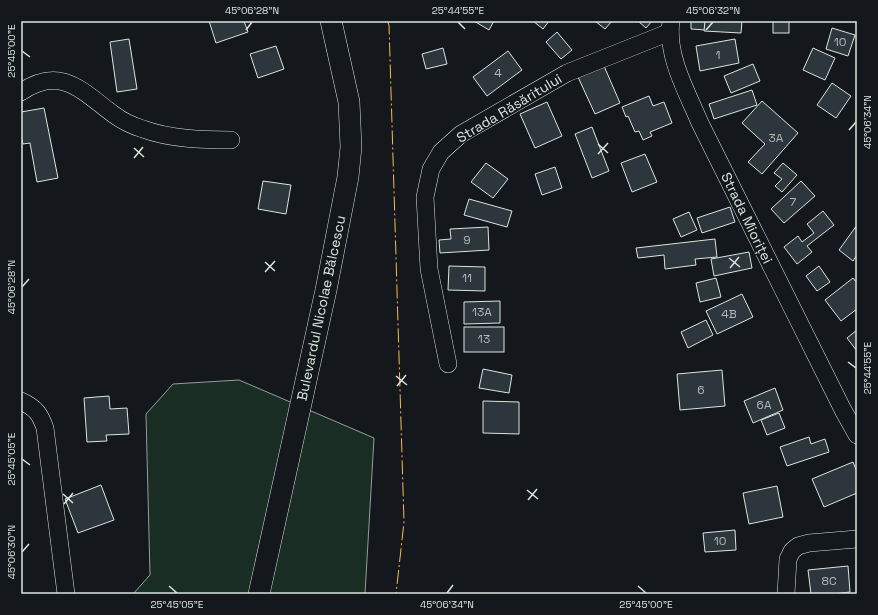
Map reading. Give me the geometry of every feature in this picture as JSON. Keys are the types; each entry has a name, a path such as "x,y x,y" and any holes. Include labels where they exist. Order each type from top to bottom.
{"street":[{"name":"Bulevardul Nicolae Bălcescu","path":"259,594 326,290 348,177 351,147 349,102 331,21"},
{"name":"Strada Răsăritului","path":"448,364 429,269 425,197 431,169 441,152 461,134 567,73 670,27"},
{"name":"Strada Mioriței","path":"670,27 672,50 681,78 700,124 850,407 857,435"},
{"path":"21,92 41,82 58,80 74,85 114,115 143,129 203,140 231,140"},
{"path":"21,401 28,404 40,414 45,428 66,594"},
{"path":"786,594 788,559 792,551 798,546 809,543 857,539"}],"green space":[{"path":"239,380 374,438 365,594 133,594 150,575 146,414 173,384"}],"building":[{"path":"209,21 244,21 248,32 216,43"},
{"path":"474,21 494,21 489,30"},
{"path":"533,21 549,21 543,29"},
{"path":"595,21 612,21 605,29"},
{"path":"638,21 652,21 646,28"},
{"path":"691,21 705,21 705,30 691,29"},
{"path":"705,21 742,21 741,33 704,31"},
{"path":"773,21 789,21 789,33 773,33"},
{"path":"832,28 855,35 848,56 826,49"},
{"path":"557,32 572,50 561,59 546,42"},
{"path":"129,39 137,89 117,92 110,42"},
{"path":"735,39 739,63 700,71 696,46"},
{"path":"276,46 284,69 258,78 250,54"},
{"path":"443,48 447,64 426,69 422,54"},
{"path":"813,48 835,58 825,80 803,70"},
{"path":"508,51 522,70 487,96 473,77"},
{"path":"753,64 760,81 731,93 724,76"},
{"path":"604,66 620,103 595,114 578,77"},
{"path":"832,83 851,96 836,118 817,105"},
{"path":"752,90 757,105 714,119 709,104"},
{"path":"649,96 653,106 664,102 672,123 650,132 652,136 643,140 639,131 635,132 622,107"},
{"path":"762,101 798,133 762,174 748,162 765,144 742,123"},
{"path":"547,102 562,136 535,148 520,114"},
{"path":"44,108 58,178 37,182 30,143 23,144 21,136 21,112"},
{"path":"592,127 609,171 592,178 575,134"},
{"path":"645,154 657,182 632,192 621,163"},
{"path":"486,163 508,179 493,198 471,182"},
{"path":"783,163 797,175 782,192 775,186 782,179 774,173"},
{"path":"555,167 562,188 542,195 535,174"},
{"path":"263,181 291,185 286,214 258,209"},
{"path":"801,181 815,196 784,223 771,209"},
{"path":"469,199 512,211 507,227 464,215"},
{"path":"730,207 735,222 702,233 697,218"},
{"path":"823,211 834,225 807,246 812,252 797,264 784,247 798,236 802,242 814,233 807,224"},
{"path":"689,212 697,230 681,237 673,219"},
{"path":"857,225 857,255 853,261 839,250"},
{"path":"488,227 489,250 440,253 439,240 451,239 450,229"},
{"path":"715,239 717,257 695,259 696,265 665,269 664,255 638,258 636,248"},
{"path":"749,252 752,268 714,276 711,259"},
{"path":"449,266 485,267 485,291 448,290"},
{"path":"819,266 830,282 817,291 806,276"},
{"path":"716,278 721,297 700,302 696,283"},
{"path":"853,278 857,283 857,309 841,321 825,300"},
{"path":"742,294 753,317 717,334 706,311"},
{"path":"500,301 500,323 464,324 464,302"},
{"path":"706,320 713,335 688,348 681,332"},
{"path":"464,327 504,327 504,352 464,352"},
{"path":"857,330 857,351 847,338"},
{"path":"483,369 512,375 509,393 479,388"},
{"path":"722,370 725,406 680,410 677,374"},
{"path":"775,388 783,410 753,423 744,401"},
{"path":"109,396 110,409 127,408 129,434 106,435 107,441 87,442 84,398"},
{"path":"483,401 519,402 519,434 483,433"},
{"path":"779,413 785,428 767,435 761,420"},
{"path":"809,437 811,444 825,439 829,452 787,466 780,447"},
{"path":"853,462 857,472 857,493 824,507 812,479"},
{"path":"101,485 114,520 78,533 65,499"},
{"path":"777,486 783,517 749,524 743,493"},
{"path":"735,530 736,550 705,552 703,533"},
{"path":"848,566 850,592 811,594 808,570"}],"power":[{"path":"387,21 389,25 404,522 396,594"}]}
